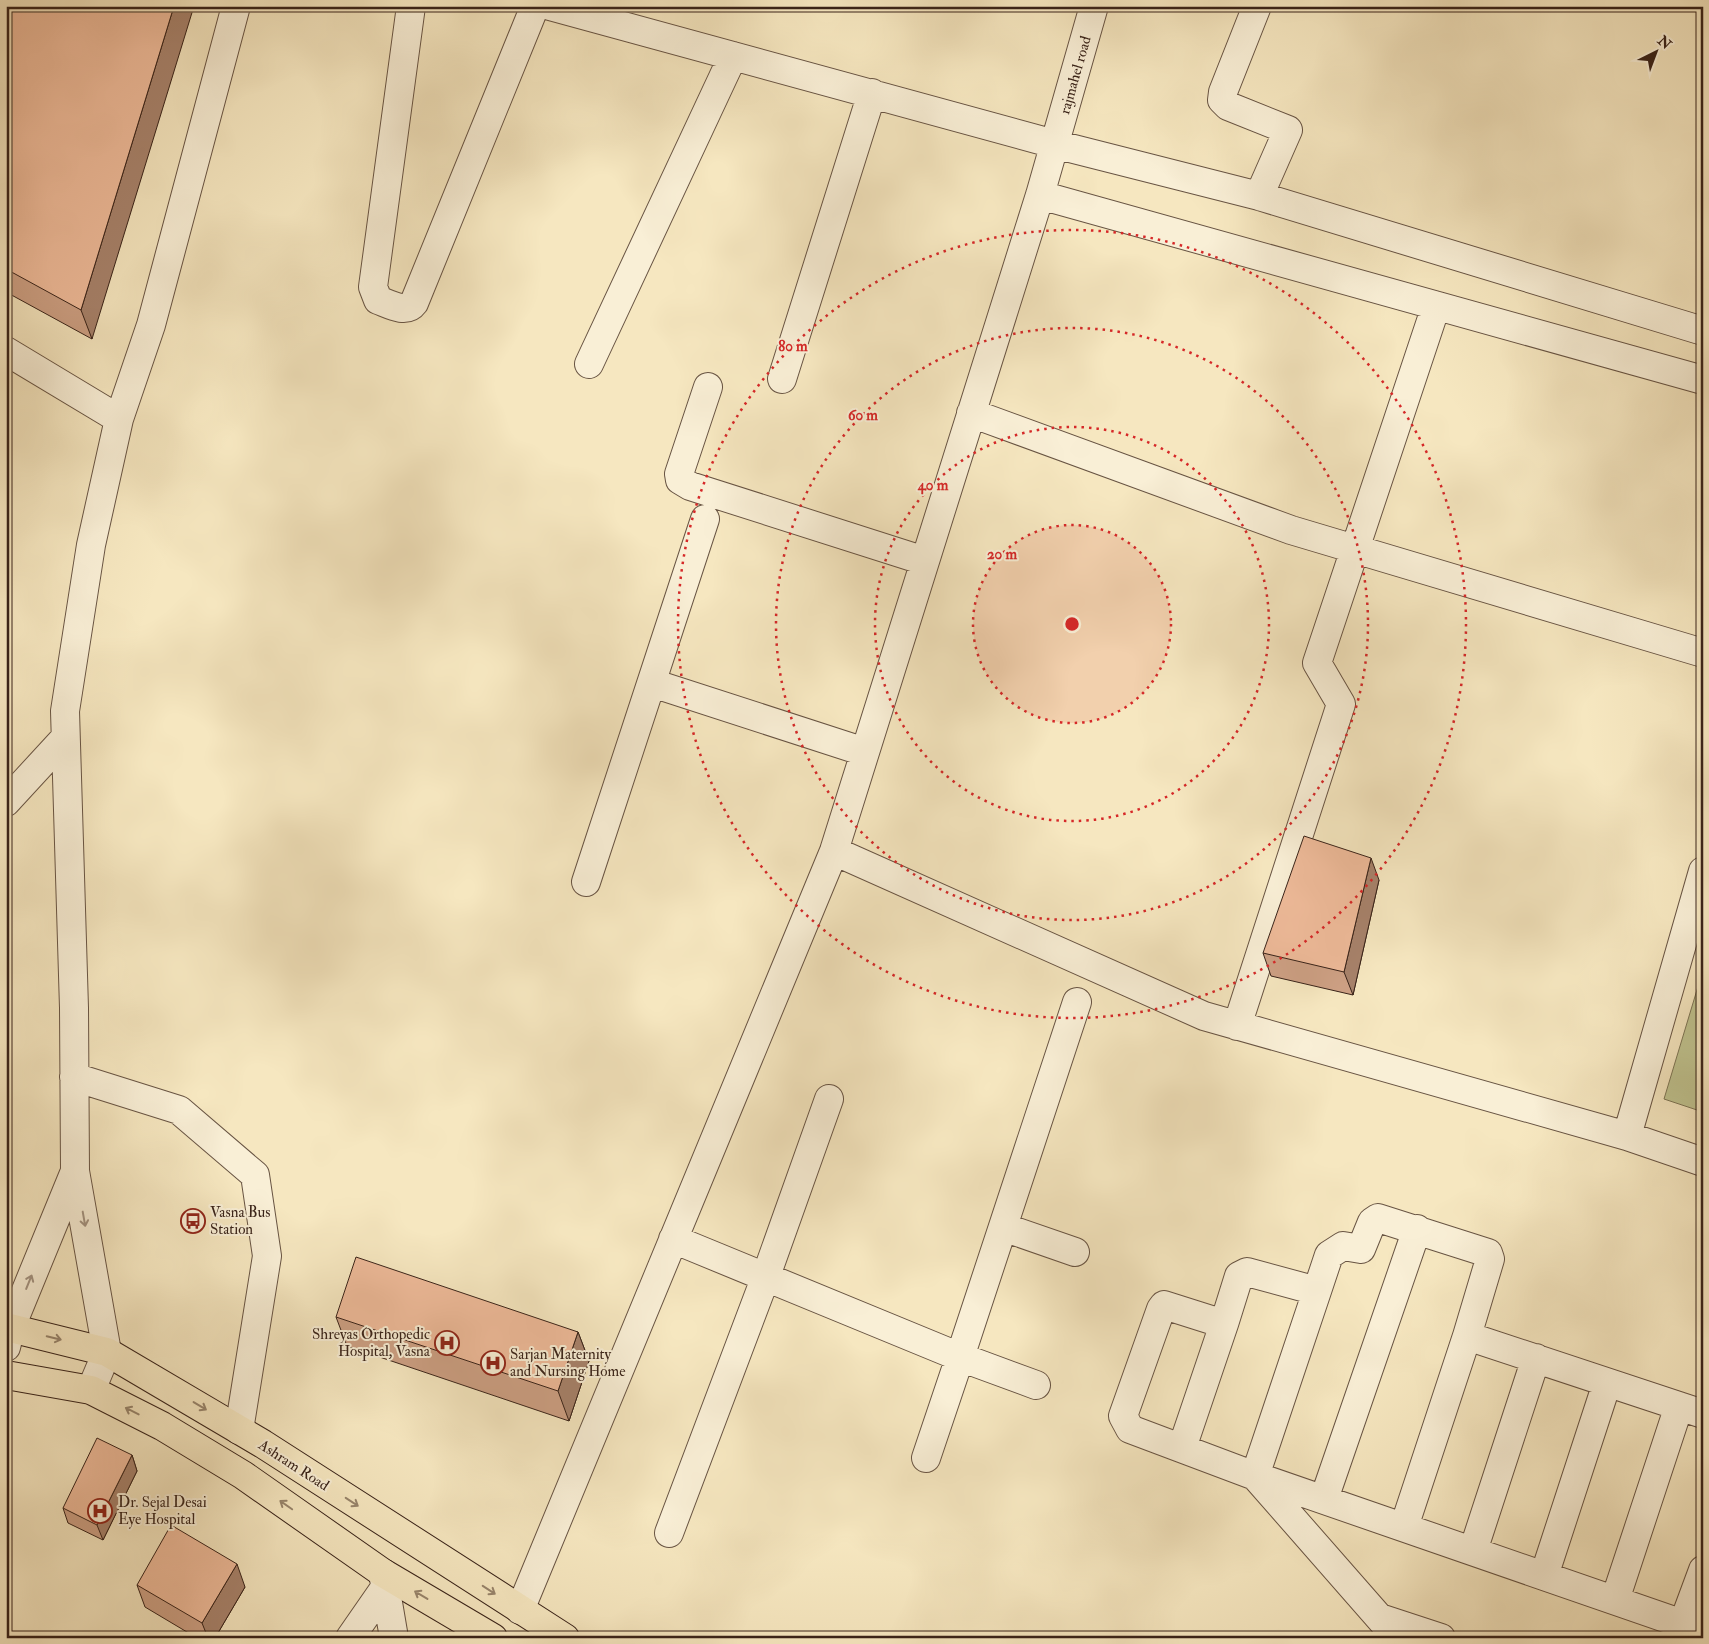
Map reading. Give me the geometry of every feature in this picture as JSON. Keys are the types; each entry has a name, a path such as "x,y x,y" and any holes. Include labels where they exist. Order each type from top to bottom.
{"main road":[{"name":"Ashram Road","path":"8,1334 107,1352 239,1430 565,1638"},
{"path":"6,1375 91,1390 162,1426 243,1475 384,1581 493,1638"}],"street":[{"path":"91,1390 107,1352 75,1171 64,711 91,545 119,419 151,325 236,6"},
{"path":"410,6 373,287 378,300 406,309 411,308 414,303 536,6"},
{"path":"550,6 1056,144 1259,196 1703,331"},
{"name":"rajmahel road","path":"520,1610 834,851 1056,144 1094,6"},
{"path":"1256,6 1223,92 1222,100 1228,106 1288,130 1259,196"},
{"path":"589,364 733,56"},
{"path":"782,379 872,94"},
{"path":"1040,195 1703,380"},
{"path":"1237,1026 1341,704 1317,664 1436,306"},
{"path":"6,351 119,419"},
{"path":"708,387 679,474 680,480 690,486 925,561"},
{"path":"971,413 1291,530 1703,652"},
{"path":"586,882 704,519"},
{"path":"652,683 865,752"},
{"path":"6,802 65,738"},
{"path":"834,851 1204,1016 1627,1136 1703,1162"},
{"path":"1627,1136 1703,871"},
{"path":"926,1458 1077,1002"},
{"path":"74,1077 179,1110 256,1175 267,1256 239,1430"},
{"path":"669,1533 766,1276 829,1099"},
{"path":"8,1334 75,1171"},
{"path":"1256,1476 1329,1255 1344,1246 1361,1249 1372,1222 1378,1218 1488,1253 1490,1259 1467,1336 1404,1527"},
{"path":"1003,1227 1075,1252"},
{"path":"1324,1499 1417,1229"},
{"path":"673,1239 1036,1385"},
{"path":"1182,1448 1242,1272 1317,1291"},
{"path":"1224,1324 1164,1305 1160,1308 1123,1416 1130,1428 1256,1476 1615,1600 1698,1631 1703,1570"},
{"path":"1467,1336 1691,1410 1615,1600"},
{"path":"1473,1551 1536,1358"},
{"path":"1544,1576 1607,1383"},
{"path":"1256,1476 1388,1628 1442,1638"},
{"path":"350,1638 384,1581"},
{"path":"384,1581 394,1638"}],"green space":[{"path":"1703,970 1703,1112 1664,1099"}],"building":[{"path":"6,6 174,6 81,310 6,269"},
{"path":"1304,836 1371,858 1344,972 1263,953"},
{"path":"356,1257 578,1332 558,1391 336,1317"},
{"path":"97,1438 132,1455 97,1525 63,1508"},
{"path":"171,1525 237,1564 202,1623 137,1585"}],"place":[{"name":"Vasna Bus Station","path":"193,1221"},
{"name":"Shreyas Orthopedic Hospital, Vasna","path":"447,1343"},
{"name":"Sarjan Maternity and Nursing Home","path":"493,1363"},
{"name":"Dr. Sejal Desai Eye Hospital","path":"100,1511"}]}
